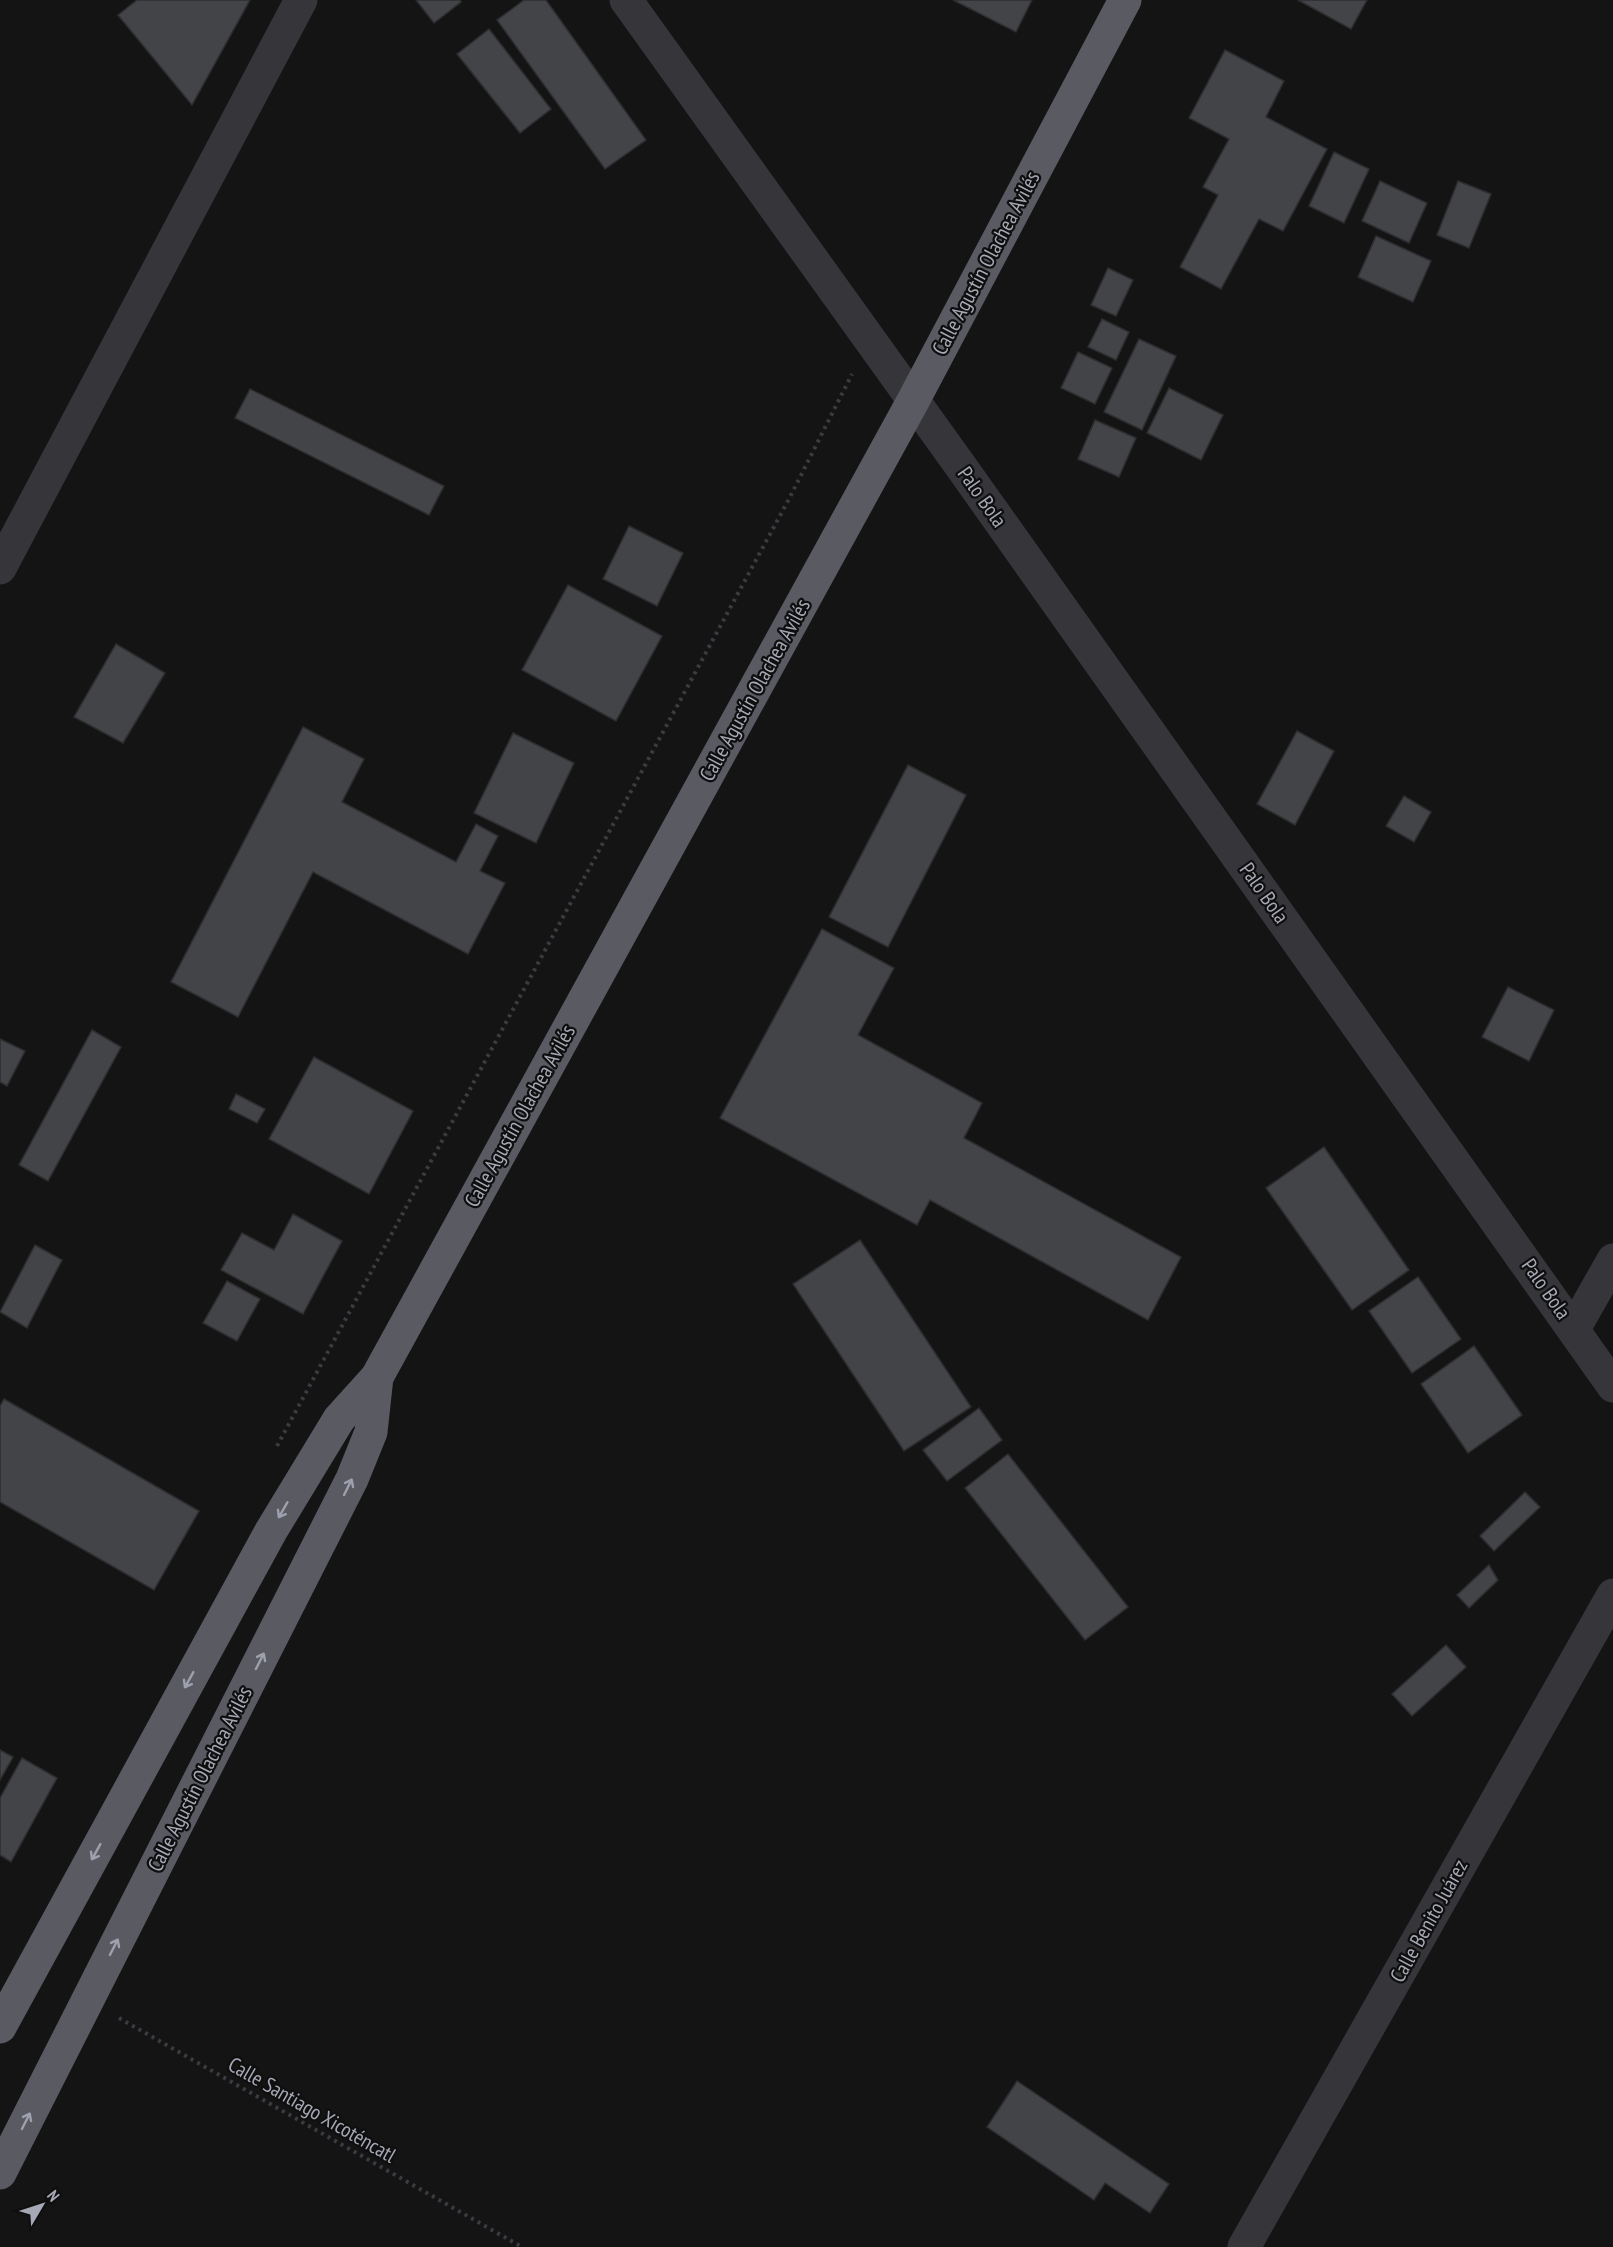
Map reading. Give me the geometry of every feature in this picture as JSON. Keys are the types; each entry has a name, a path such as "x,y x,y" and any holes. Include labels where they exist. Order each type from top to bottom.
{"highway":[{"name":"Calle Agustín Olachea Avilés","path":"0,2027 303,1476 339,1419 377,1377 914,401 1125,0"},
{"name":"Calle Agustín Olachea Avilés","path":"0,2173 352,1479 371,1432 377,1377"}],"street":[{"path":"0,568 301,0"},
{"name":"Palo Bola","path":"626,0 869,342 914,401 1613,1386"},
{"path":"1574,1329 1613,1260"},
{"name":"Calle Benito Juárez","path":"1244,2247 1613,1595"}],"path":[{"path":"273,1453 772,530 869,342"},
{"name":"Calle Santiago Xicoténcatl","path":"88,2000 522,2247"}],"building":[{"path":"137,0 250,0 192,105 118,15"},
{"path":"416,0 460,0 461,2 434,23"},
{"path":"524,0 546,0 646,140 605,169 497,20"},
{"path":"953,0 1032,0 1016,32"},
{"path":"1298,0 1367,0 1351,29"},
{"path":"489,29 551,109 520,133 457,54"},
{"path":"1225,50 1284,81 1266,117 1327,149 1283,231 1259,219 1221,289 1180,267 1218,195 1203,187 1229,139 1189,118"},
{"path":"1334,152 1369,169 1344,223 1309,206"},
{"path":"1380,181 1427,203 1409,243 1362,221"},
{"path":"1458,181 1491,194 1469,248 1437,235"},
{"path":"1376,236 1431,261 1413,302 1358,277"},
{"path":"1108,268 1133,280 1116,316 1091,305"},
{"path":"1102,319 1129,332 1116,360 1088,347"},
{"path":"1139,339 1176,356 1142,430 1104,412"},
{"path":"1078,352 1112,368 1095,404 1061,388"},
{"path":"1169,388 1223,415 1201,460 1147,433"},
{"path":"250,389 444,486 429,515 235,418"},
{"path":"1095,420 1136,438 1119,477 1078,459"},
{"path":"629,526 683,553 657,606 603,579"},
{"path":"568,585 662,636 616,721 522,670"},
{"path":"116,644 165,673 123,743 74,717"},
{"path":"303,727 364,759 342,802 456,862 476,824 498,836 480,871 505,883 468,954 313,872 238,1017 171,982"},
{"path":"1297,731 1334,751 1295,825 1257,804"},
{"path":"513,733 574,763 536,843 474,813"},
{"path":"908,765 966,795 888,947 829,917"},
{"path":"1404,796 1431,812 1414,842 1386,826"},
{"path":"822,929 894,968 858,1035 982,1103 964,1138 1181,1257 1148,1320 930,1200 917,1225 720,1118"},
{"path":"1508,987 1554,1010 1529,1061 1482,1037"},
{"path":"92,1030 121,1047 48,1181 19,1165"},
{"path":"0,1039 25,1051 7,1086 0,1082"},
{"path":"314,1057 413,1111 369,1194 269,1139"},
{"path":"236,1094 265,1109 257,1123 229,1109"},
{"path":"1324,1147 1409,1270 1352,1310 1266,1188"},
{"path":"293,1214 342,1241 303,1314 221,1270 242,1233 274,1250"},
{"path":"860,1240 971,1407 904,1451 793,1284"},
{"path":"35,1245 62,1260 27,1328 0,1312"},
{"path":"1418,1277 1461,1339 1412,1373 1369,1311"},
{"path":"227,1281 260,1299 237,1341 203,1323"},
{"path":"1474,1346 1522,1415 1468,1453 1421,1384"},
{"path":"4,1399 199,1511 154,1590 0,1502 0,1406"},
{"path":"979,1408 1002,1440 947,1481 923,1450"},
{"path":"1008,1454 1128,1607 1085,1640 965,1488"},
{"path":"1525,1492 1540,1507 1494,1551 1480,1536"},
{"path":"1489,1565 1498,1580 1469,1608 1457,1595"},
{"path":"1446,1645 1466,1667 1412,1716 1392,1694"},
{"path":"0,1750 13,1757 0,1780"},
{"path":"22,1758 57,1778 11,1862 0,1855 0,1798"},
{"path":"1017,2081 1169,2184 1150,2213 1105,2183 1094,2200 987,2127"}]}
